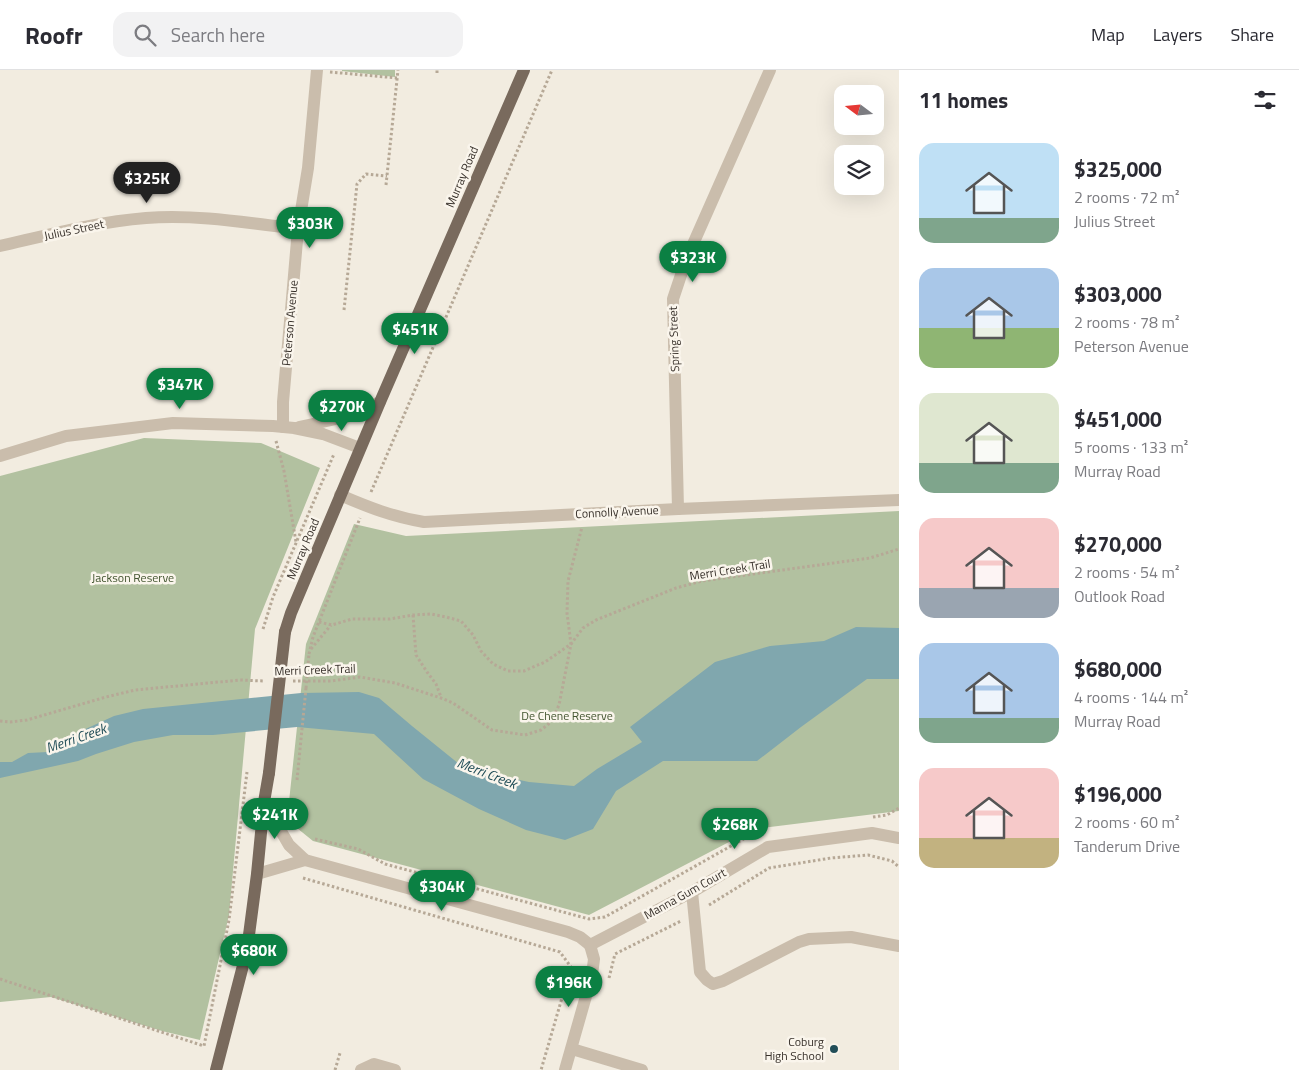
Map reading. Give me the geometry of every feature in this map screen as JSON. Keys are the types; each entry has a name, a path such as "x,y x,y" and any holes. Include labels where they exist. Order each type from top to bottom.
{"main road":[{"name":"Murray Road","path":"216,1070 247,950 285,632 291,613 360,448 524,70"}],"street":[{"name":"Peterson Avenue","path":"283,427 283,402 298,229 308,168 317,70"},
{"name":"Spring Street","path":"678,508 673,299 686,260 770,70"},
{"name":"Julius Street","path":"0,246 97,224 148,218 203,218 298,229"},
{"path":"283,427 350,416 380,402"},
{"path":"0,456 66,436 173,424 283,427 323,434 360,448"},
{"name":"Connolly Avenue","path":"340,496 396,517 424,522 678,508 899,500"},
{"path":"264,802 289,845 306,860 568,932 580,937 590,945 594,959 592,975 565,1070"},
{"name":"Manna Gum Court","path":"590,945 692,892 768,847 872,833 899,838"},
{"path":"257,874 306,860"},
{"path":"692,892 700,972 713,984 723,982 799,942 809,939 851,937 899,946"},
{"path":"572,1048 642,1070"},
{"path":"361,1070 374,1064 395,1070"}],"path":[{"path":"317,70 397,78"},
{"path":"386,185 398,70"},
{"path":"297,780 309,654 313,637 365,505 552,70"},
{"path":"344,310 357,184 366,174 387,176"},
{"path":"283,427 276,440 284,471 296,543"},
{"path":"263,629 273,597 339,440"},
{"path":"319,622 332,625 352,619 390,619 431,614 461,621 473,635 481,651 493,664 508,671 524,671 545,662 571,644 567,613 568,581 585,514"},
{"name":"Merri Creek Trail","path":"285,681 331,681 360,677 395,683 453,703 492,730 525,735 541,730 551,722 559,704 571,644 583,628 596,620 676,588 702,581 870,558 899,549"},
{"path":"413,615 416,655 436,684 441,698"},
{"path":"309,654 313,646 332,625"},
{"name":"Merri Creek Trail","path":"0,721 27,720 106,696 136,690 240,680 267,681"},
{"path":"0,979 204,1046 229,920 247,772"},
{"path":"867,817 887,815 899,808"},
{"path":"315,839 358,849 385,864 589,919 605,917 754,833 769,831"},
{"path":"303,878 560,952 571,967 540,1070"},
{"path":"335,1070 340,1053"}],"green space":[{"path":"395,70 395,77 342,71"},
{"name":"Jackson Reserve","path":"144,438 261,443 320,468 255,629 229,915 200,1040 162,1031 51,997 0,1002 0,476"},
{"name":"De Chene Reserve","path":"899,511 899,811 754,829 589,915 313,841 287,820 306,644 354,524 406,536"}],"water":[{"name":"Merri Creek","path":"856,627 899,628 899,679 867,679 757,761 663,761 616,791 593,829 565,840 526,830 479,809 423,779 374,734 297,727 213,735 173,735 134,742 78,761 0,778 0,762 12,762 28,753 68,748 79,732 114,716 143,709 301,693 359,692 379,698 464,768 529,782 574,786 597,769 642,742 630,727 715,662 770,646 824,641"}],"place":[{"name":"Coburg High School","path":"834,1049"}]}
